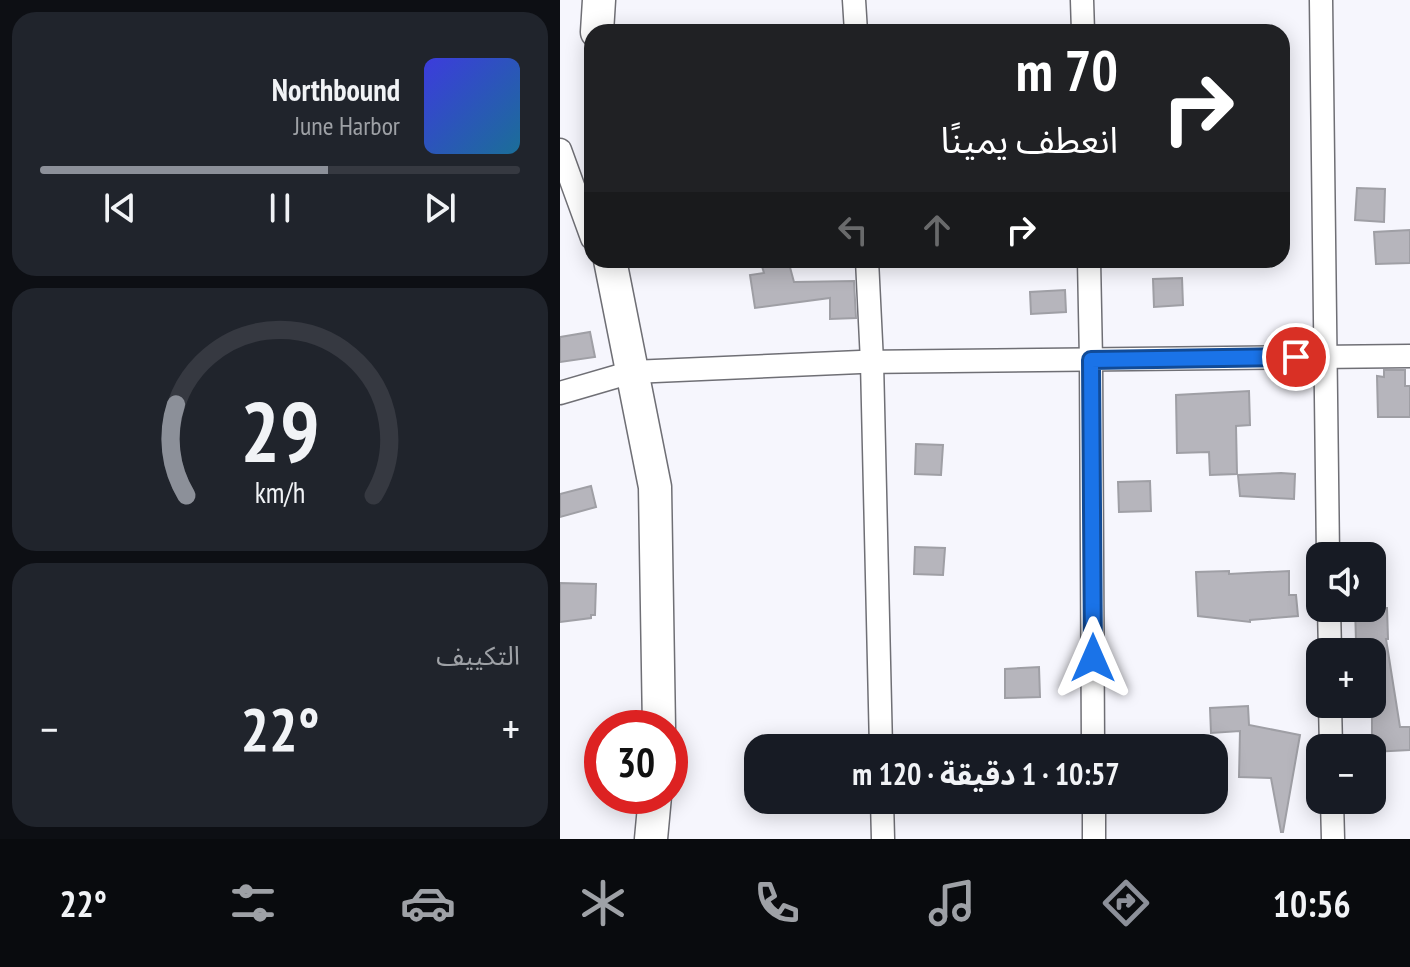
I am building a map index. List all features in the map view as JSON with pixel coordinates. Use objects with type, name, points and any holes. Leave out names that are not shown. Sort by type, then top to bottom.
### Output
[{"type":"street","points":[[598,24],[599,0]]},
{"type":"street","points":[[854,0],[856,24]]},
{"type":"street","points":[[1082,0],[1083,24]]},
{"type":"street","points":[[1321,0],[1328,542]]},
{"type":"street","points":[[560,150],[584,216]]},
{"type":"street","points":[[603,268],[623,324]]},
{"type":"street","points":[[612,268],[655,487],[659,710]]},
{"type":"street","points":[[867,268],[881,734]]},
{"type":"street","points":[[1089,268],[1093,734]]},
{"type":"street","points":[[560,393],[632,372],[872,362],[1410,356]]},
{"type":"street","points":[[651,839],[653,814]]},
{"type":"street","points":[[882,814],[883,839]]},
{"type":"street","points":[[1094,814],[1094,839]]},
{"type":"street","points":[[1332,814],[1333,839]]},
{"type":"building","points":[[1357,188],[1385,189],[1384,222],[1355,220]]},
{"type":"building","points":[[1410,230],[1410,263],[1376,264],[1374,232]]},
{"type":"building","points":[[762,268],[790,268],[794,282],[854,281],[856,318],[830,319],[830,298],[755,308],[750,275],[764,273]]},
{"type":"building","points":[[1182,278],[1183,305],[1154,307],[1153,279]]},
{"type":"building","points":[[1065,290],[1066,312],[1031,314],[1030,292]]},
{"type":"building","points":[[590,332],[595,357],[560,362],[560,337]]},
{"type":"building","points":[[1384,370],[1405,370],[1405,386],[1410,386],[1410,417],[1378,417],[1377,376],[1384,377]]},
{"type":"building","points":[[1249,391],[1250,425],[1236,426],[1237,474],[1210,475],[1209,452],[1177,453],[1176,395]]},
{"type":"building","points":[[916,444],[943,445],[941,475],[915,474]]},
{"type":"building","points":[[1295,474],[1294,499],[1240,496],[1238,475]]},
{"type":"building","points":[[1150,481],[1151,511],[1119,512],[1118,482]]},
{"type":"building","points":[[591,486],[596,507],[560,517],[560,494]]},
{"type":"building","points":[[915,547],[945,548],[943,575],[914,574]]},
{"type":"building","points":[[1229,571],[1229,574],[1289,571],[1289,595],[1296,595],[1298,616],[1250,622],[1198,616],[1196,572]]},
{"type":"building","points":[[560,583],[596,584],[595,615],[560,622]]},
{"type":"building","points":[[1387,608],[1388,639],[1356,638],[1355,622],[1386,622]]},
{"type":"building","points":[[1386,639],[1400,727],[1410,727],[1410,750],[1386,751],[1386,734],[1372,734],[1372,718],[1386,718]]},
{"type":"building","points":[[1039,667],[1040,697],[1005,698],[1005,669]]},
{"type":"building","points":[[1248,706],[1249,725],[1300,735],[1283,832],[1271,778],[1239,777],[1240,731],[1211,733],[1210,708]]},
{"type":"route","points":[[1093,658],[1091,360],[1296,357]]}]
